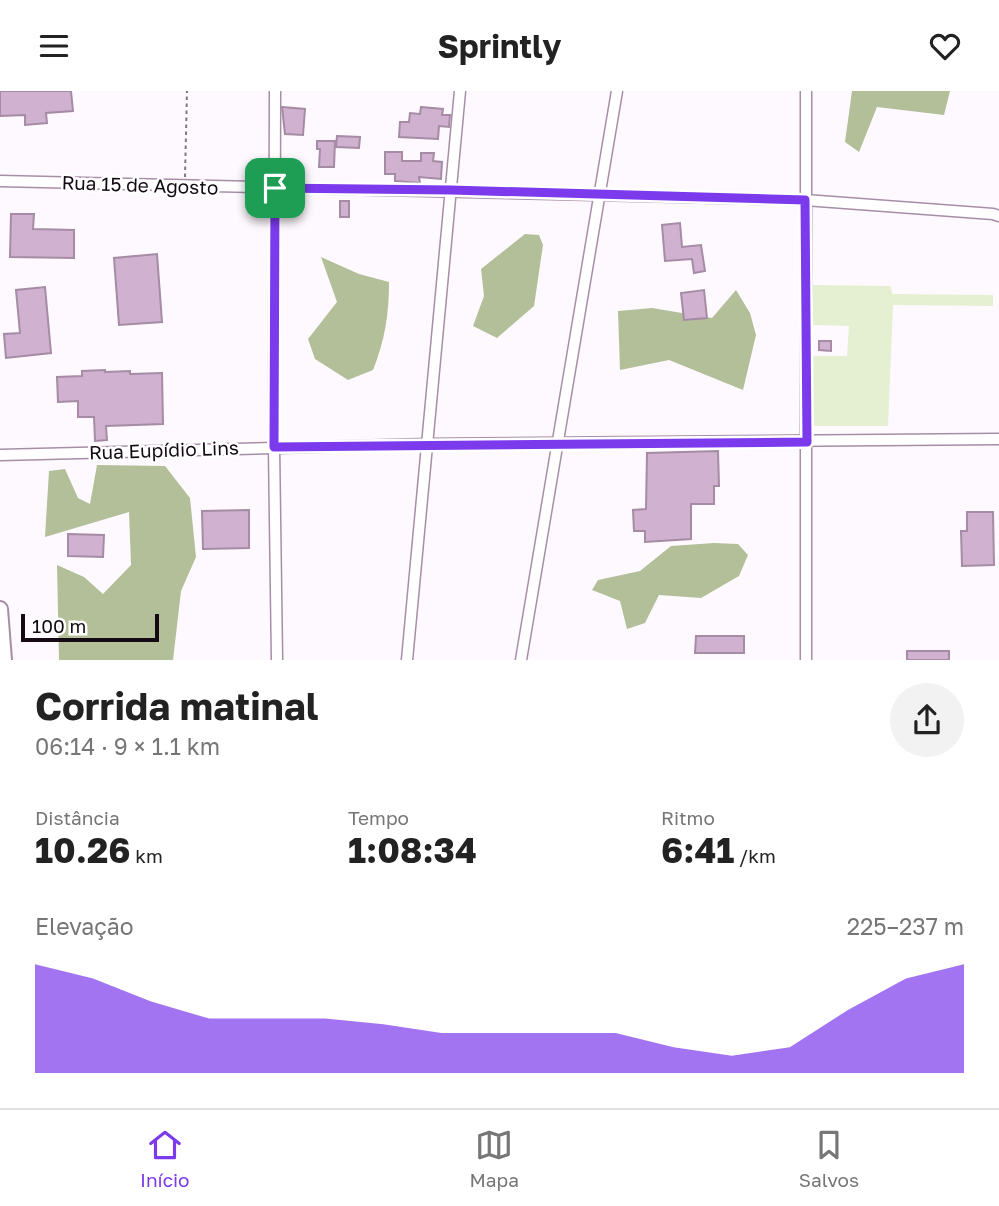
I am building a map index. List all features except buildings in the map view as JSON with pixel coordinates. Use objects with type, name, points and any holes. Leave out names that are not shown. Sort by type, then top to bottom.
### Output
[{"type":"street","points":[[275,91],[274,447],[277,660]]},
{"type":"street","points":[[407,660],[460,91]]},
{"type":"street","points":[[521,660],[617,91]]},
{"type":"street","points":[[806,91],[806,660]]},
{"type":"street","name":"Rua 15 de Agosto","points":[[0,181],[805,200],[997,214]]},
{"type":"street","name":"Rua Eupídio Lins","points":[[0,455],[274,447],[999,439]]},
{"type":"street","points":[[0,609],[4,660]]},
{"type":"path","points":[[185,186],[187,91]]},
{"type":"green space","points":[[852,91],[950,91],[944,115],[877,107],[859,152],[845,142]]},
{"type":"green space","points":[[525,234],[539,235],[543,245],[534,306],[497,338],[473,326],[484,296],[481,269]]},
{"type":"green space","points":[[321,257],[359,274],[389,282],[386,327],[373,370],[348,380],[315,359],[308,339],[337,302]]},
{"type":"green space","points":[[813,285],[891,286],[892,294],[993,295],[993,306],[893,305],[888,426],[811,426],[811,356],[847,356],[849,326],[813,325]]},
{"type":"green space","points":[[736,290],[750,313],[756,335],[743,390],[669,360],[620,370],[618,311],[652,308],[712,318]]},
{"type":"green space","points":[[97,465],[165,466],[190,498],[196,557],[181,591],[173,660],[59,660],[57,565],[84,577],[103,594],[131,565],[129,512],[45,537],[49,471],[65,469],[78,498],[90,504]]},
{"type":"green space","points":[[738,544],[748,555],[739,576],[701,598],[659,595],[645,623],[627,629],[620,601],[592,590],[598,580],[640,571],[671,546]]},
{"type":"route","points":[[275,188],[805,200],[807,442],[274,447],[275,188]]}]
